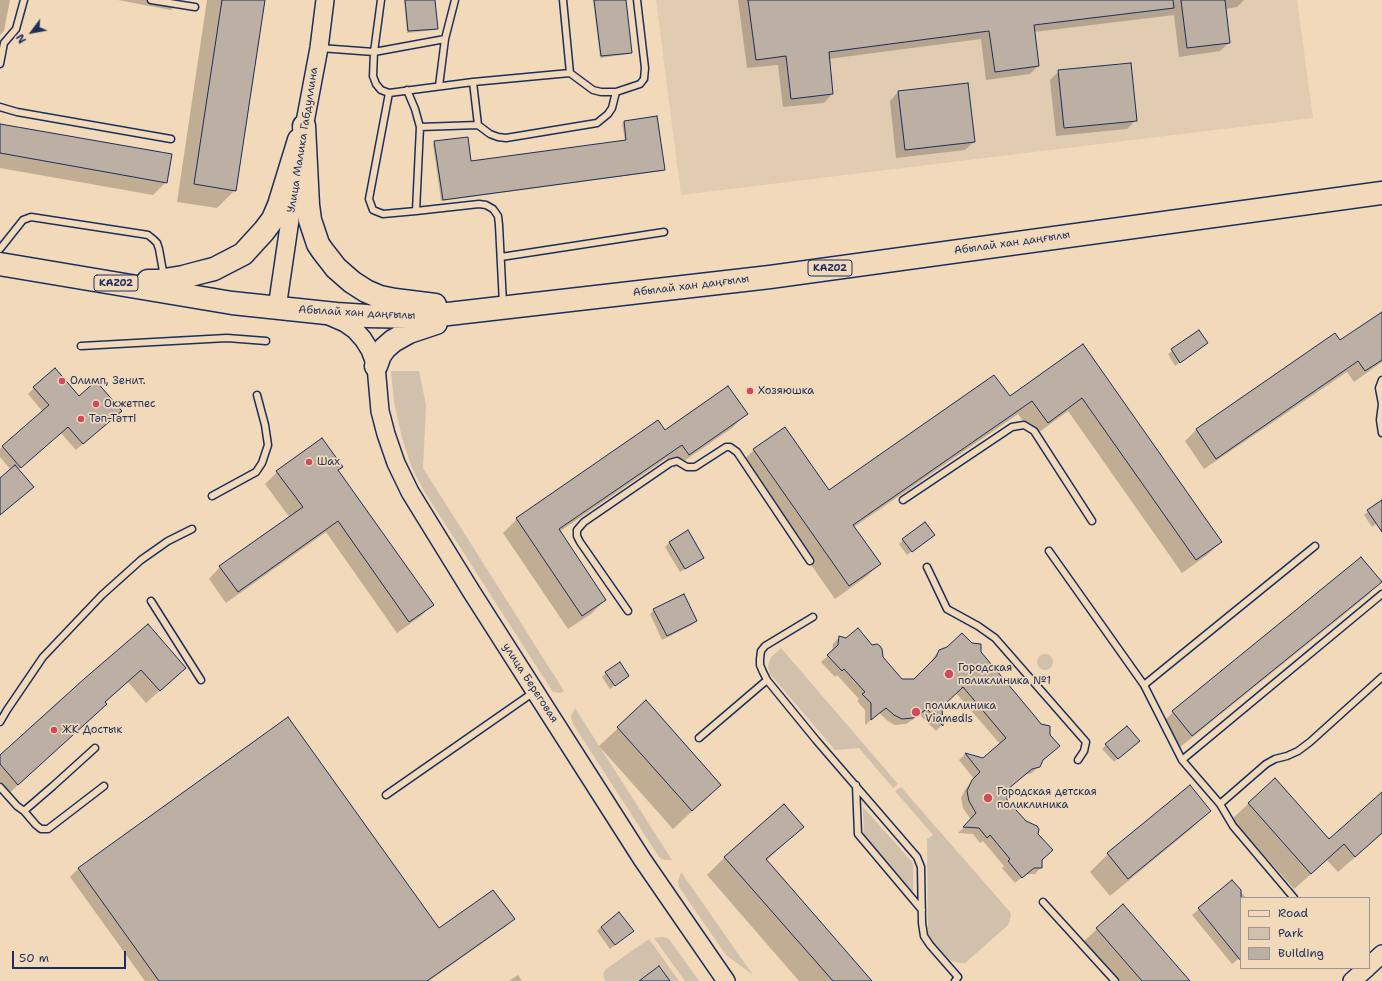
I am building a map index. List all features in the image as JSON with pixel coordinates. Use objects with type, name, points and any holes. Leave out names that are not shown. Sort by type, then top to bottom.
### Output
[{"type":"highway","points":[[165,286],[182,278],[229,262],[243,254],[259,237],[272,219],[279,205],[304,126]]},
{"type":"highway","points":[[304,126],[310,220],[318,244],[336,268],[352,282],[366,291],[380,297],[482,311]]},
{"type":"highway","name":"Абылай хан даңғылы","points":[[0,264],[103,281],[165,286],[232,303],[367,316],[422,317],[770,277],[1382,193]]},
{"type":"highway","points":[[376,366],[380,355],[385,348],[400,336],[440,321],[482,311]]},
{"type":"street","name":"Улица Малика Габдуллина","points":[[277,308],[304,126],[319,48],[326,0]]},
{"type":"street","name":"улица Береговая","points":[[318,312],[345,323],[355,330],[370,350],[376,366],[380,411],[386,434],[396,463],[410,492],[471,592],[642,859],[726,981]]},
{"type":"street","points":[[1370,963],[1382,954]]},
{"type":"lane","points":[[0,64],[4,43],[16,29],[24,0]]},
{"type":"lane","points":[[151,0],[195,7]]},
{"type":"lane","points":[[380,0],[374,52],[373,76],[376,84],[382,90],[389,92],[570,73],[593,90],[601,92],[616,92],[640,84],[644,79],[645,68],[637,0]]},
{"type":"lane","points":[[439,86],[445,39],[455,0]]},
{"type":"lane","points":[[563,0],[570,73]]},
{"type":"lane","points":[[319,48],[374,52],[445,39]]},
{"type":"lane","points":[[473,82],[478,124]]},
{"type":"lane","points":[[407,90],[420,126],[416,211]]},
{"type":"lane","points":[[389,92],[369,199],[373,210],[383,214],[479,204],[486,205],[492,209],[498,216],[503,308]]},
{"type":"lane","points":[[420,126],[478,124],[490,134],[506,138],[596,123],[608,114],[612,108],[616,92]]},
{"type":"lane","points":[[0,107],[17,112],[171,139]]},
{"type":"lane","points":[[0,249],[23,220],[31,217],[148,235],[157,243],[159,249],[165,286]]},
{"type":"lane","points":[[501,257],[664,232]]},
{"type":"lane","points":[[81,346],[227,338],[266,341]]},
{"type":"lane","points":[[1382,380],[1380,388],[1382,404],[1380,420],[1382,432]]},
{"type":"lane","points":[[212,496],[256,472],[262,463],[268,445],[265,424],[257,394]]},
{"type":"lane","points":[[904,500],[1012,427],[1024,425],[1034,432],[1092,521]]},
{"type":"lane","points":[[628,611],[580,542],[577,536],[577,530],[584,522],[670,463],[677,461],[687,467],[695,467],[726,447],[730,447],[737,452],[810,561]]},
{"type":"lane","points":[[0,722],[43,657],[102,595],[141,560],[168,541],[192,529]]},
{"type":"lane","points":[[1144,685],[1315,546]]},
{"type":"lane","points":[[1049,551],[1144,685],[1182,760],[1220,804],[1233,826],[1293,897]]},
{"type":"lane","points":[[927,567],[947,609],[978,626],[995,638],[1086,742],[1084,751],[1078,760]]},
{"type":"lane","points":[[1182,760],[1382,594]]},
{"type":"lane","points":[[151,601],[201,680]]},
{"type":"lane","points":[[813,617],[765,646],[761,651],[760,665],[767,680],[920,862],[922,930],[930,945],[958,977],[955,981]]},
{"type":"lane","points":[[1220,804],[1266,764],[1292,753],[1310,742],[1382,677]]},
{"type":"lane","points":[[699,738],[767,680]]},
{"type":"lane","points":[[386,795],[535,691]]},
{"type":"lane","points":[[24,811],[95,748]]},
{"type":"lane","points":[[856,785],[857,831],[860,838],[922,910]]},
{"type":"lane","points":[[0,787],[36,825],[41,828],[48,829],[104,786]]},
{"type":"lane","points":[[1043,902],[1115,981]]},
{"type":"shaded area","points":[[656,0],[1297,0],[1313,118],[681,195]]},
{"type":"green space","points":[[391,371],[419,371],[426,405],[423,468],[564,691],[560,693],[553,692],[424,491],[412,468],[402,438],[394,402]]},
{"type":"green space","points":[[781,648],[898,784],[893,788],[859,748],[835,750],[770,674],[768,666],[771,657]]},
{"type":"green space","points":[[1042,654],[1048,654],[1053,659],[1051,668],[1048,670],[1042,670],[1037,665],[1037,659]]},
{"type":"green space","points":[[575,708],[672,860],[664,860],[659,857],[573,724],[571,716]]},
{"type":"green space","points":[[901,787],[1010,912],[1011,915],[1007,926],[965,963],[949,960],[928,937],[927,839],[933,835],[895,791]]},
{"type":"green space","points":[[863,807],[913,863],[913,892],[864,836]]},
{"type":"green space","points":[[681,872],[753,975],[726,955],[679,887],[678,882]]},
{"type":"green space","points":[[663,937],[669,939],[699,981],[685,981],[654,938]]},
{"type":"green space","points":[[649,939],[679,981],[605,981],[603,974],[606,969]]},
{"type":"building","points":[[222,0],[265,0],[236,191],[194,184]]},
{"type":"building","points":[[405,0],[435,0],[438,29],[408,31]]},
{"type":"building","points":[[594,0],[626,0],[632,53],[601,56]]},
{"type":"building","points":[[748,0],[1173,0],[1174,8],[1034,25],[1039,66],[995,72],[989,31],[829,52],[833,94],[791,99],[786,56],[756,60]]},
{"type":"building","points":[[1181,0],[1225,0],[1230,43],[1187,48]]},
{"type":"building","points":[[1131,63],[1137,121],[1064,128],[1058,70]]},
{"type":"building","points":[[968,83],[975,142],[905,150],[898,91]]},
{"type":"building","points":[[657,116],[665,170],[443,200],[434,141],[468,137],[471,161],[626,140],[624,121]]},
{"type":"building","points":[[0,124],[172,154],[167,183],[0,153]]},
{"type":"building","points":[[1382,312],[1382,360],[1365,371],[1358,361],[1216,459],[1196,429],[1335,333],[1340,340]]},
{"type":"building","points":[[1199,330],[1208,343],[1180,363],[1171,349]]},
{"type":"building","points":[[1083,344],[1222,542],[1196,560],[1082,398],[1048,423],[1032,401],[853,525],[881,564],[849,586],[753,449],[785,427],[829,490],[994,375],[1010,396]]},
{"type":"building","points":[[55,368],[79,396],[96,381],[122,411],[83,444],[68,427],[21,468],[2,446],[49,405],[33,387]]},
{"type":"building","points":[[728,386],[748,414],[689,455],[682,445],[559,529],[606,600],[582,616],[516,518],[658,420],[665,430]]},
{"type":"building","points":[[322,438],[343,467],[338,470],[434,605],[409,622],[338,521],[238,592],[219,566],[303,507],[276,471]]},
{"type":"building","points":[[15,465],[34,487],[0,515],[0,478]]},
{"type":"building","points":[[1382,500],[1382,532],[1367,510]]},
{"type":"building","points":[[925,522],[935,535],[912,552],[902,539]]},
{"type":"building","points":[[688,530],[704,558],[685,569],[669,542]]},
{"type":"building","points":[[1361,557],[1382,582],[1192,736],[1172,711]]},
{"type":"building","points":[[684,594],[697,621],[667,636],[653,609]]},
{"type":"building","points":[[148,624],[186,668],[160,691],[141,670],[105,702],[107,704],[18,785],[0,764],[0,755],[84,679]]},
{"type":"building","points":[[858,628],[872,645],[877,644],[880,646],[883,657],[902,679],[914,679],[936,657],[939,650],[947,647],[962,633],[972,643],[981,644],[981,652],[1041,724],[1050,726],[1050,735],[1060,746],[1043,760],[1040,767],[1032,769],[1008,789],[1007,800],[1026,821],[1037,826],[1039,829],[1038,834],[1053,850],[1042,860],[1042,868],[1034,868],[1022,878],[1008,861],[1010,859],[990,835],[987,838],[979,828],[963,827],[976,813],[969,801],[967,791],[972,780],[980,772],[965,753],[983,758],[1006,738],[963,687],[942,707],[943,726],[927,709],[913,718],[902,719],[894,715],[886,708],[871,720],[871,703],[862,694],[865,692],[844,669],[842,671],[827,655],[838,645],[839,636],[846,638]]},
{"type":"building","points":[[620,662],[629,676],[615,686],[605,672]]},
{"type":"building","points":[[646,700],[721,785],[692,811],[617,727]]},
{"type":"building","points":[[288,717],[439,928],[493,890],[515,919],[427,981],[159,981],[78,868]]},
{"type":"building","points":[[1127,726],[1140,741],[1118,759],[1105,744]]},
{"type":"building","points":[[1275,778],[1329,839],[1382,792],[1382,833],[1355,857],[1344,844],[1311,874],[1248,803]]},
{"type":"building","points":[[1190,785],[1211,811],[1128,879],[1107,853]]},
{"type":"building","points":[[784,804],[804,827],[766,859],[872,981],[833,981],[724,857]]},
{"type":"building","points":[[1232,880],[1241,890],[1240,960],[1198,908]]},
{"type":"building","points":[[1123,904],[1190,981],[1142,981],[1096,928]]},
{"type":"building","points":[[619,912],[634,931],[615,945],[601,927]]},
{"type":"building","points":[[659,966],[670,981],[639,981]]},
{"type":"place","name":"Олимп, Зенит.","points":[[62,381]]},
{"type":"place","name":"Хозяюшка","points":[[750,391]]},
{"type":"place","name":"Окжетпес","points":[[96,404]]},
{"type":"place","name":"Тәп-Тәтті","points":[[81,419]]},
{"type":"place","name":"Шах","points":[[309,462]]},
{"type":"place","name":"Городская поликлиника №1","points":[[949,674]]},
{"type":"place","name":"поликлиника Viamedis","points":[[916,712]]},
{"type":"place","name":"ЖК Достык","points":[[54,730]]},
{"type":"place","name":"Городская детская поликлиника","points":[[988,798]]}]
